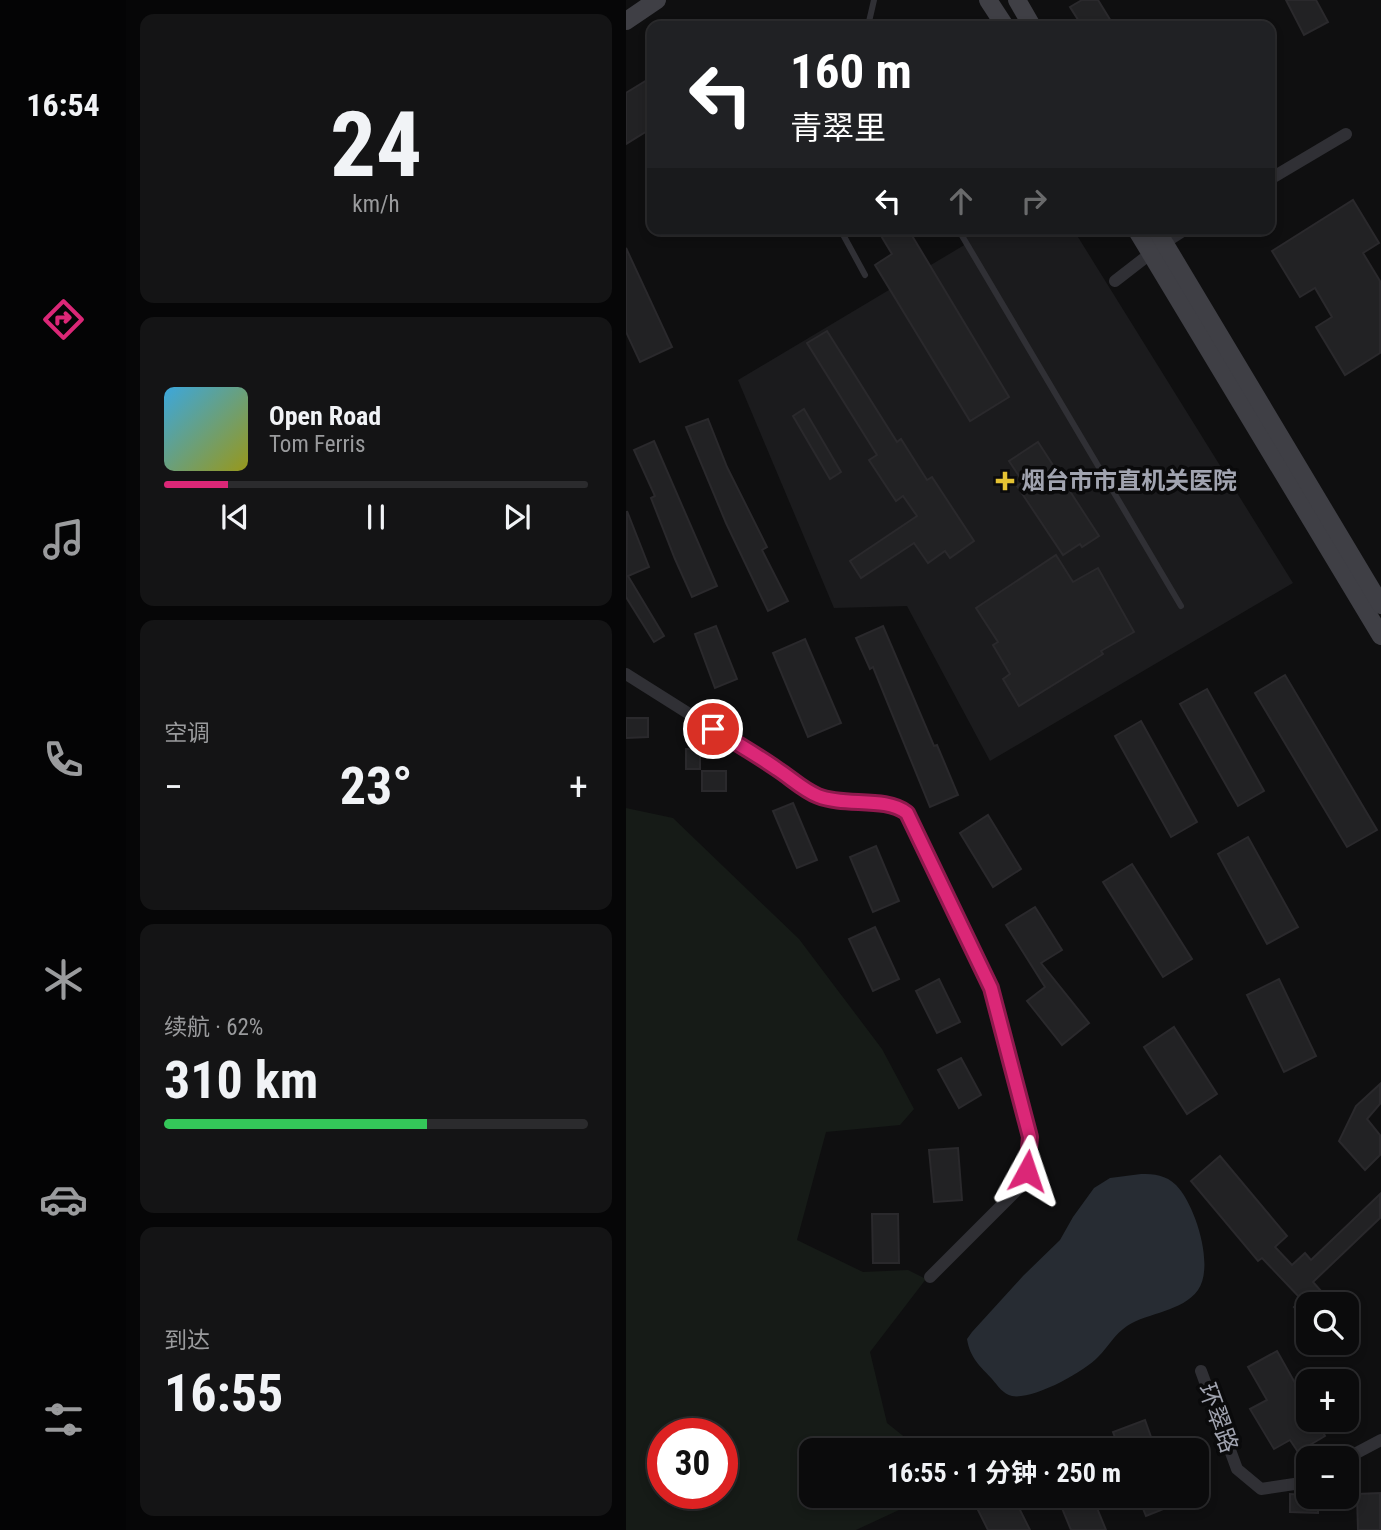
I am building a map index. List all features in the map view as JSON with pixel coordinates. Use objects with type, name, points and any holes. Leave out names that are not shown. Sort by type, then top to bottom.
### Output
[{"type":"main road","points":[[626,21],[657,0]]},
{"type":"main road","points":[[988,0],[1002,21]]},
{"type":"main road","points":[[1017,0],[1030,21]]},
{"type":"main road","points":[[1157,242],[1380,605]]},
{"type":"main road","points":[[1157,242],[1380,636]]},
{"type":"street","points":[[1275,176],[1346,134]]},
{"type":"street","points":[[1115,281],[1157,242]]},
{"type":"street","points":[[626,674],[779,770],[803,789],[836,801],[891,805],[907,813],[991,988],[1030,1137],[1027,1171],[1020,1187],[930,1277]]},
{"type":"street","name":"环翠路","points":[[1201,1371],[1237,1469],[1261,1489],[1296,1484]]},
{"type":"street","points":[[1359,1451],[1380,1440]]},
{"type":"lane","points":[[869,21],[874,0]]},
{"type":"lane","points":[[843,235],[865,275]]},
{"type":"lane","points":[[962,235],[1181,606]]},
{"type":"shaded area","name":"烟台市市直机关医院","points":[[962,235],[1077,235],[1293,583],[990,761],[907,606],[834,608],[738,380],[966,244]]},
{"type":"shaded area","points":[[626,808],[673,818],[799,939],[882,1049],[914,1109],[900,1125],[826,1132],[797,1240],[863,1272],[908,1270],[926,1279],[870,1352],[887,1423],[906,1438],[799,1438],[799,1508],[903,1508],[856,1530],[626,1530]]},
{"type":"shaded area","points":[[1141,1174],[1168,1179],[1176,1185],[1190,1206],[1204,1251],[1203,1279],[1198,1290],[1183,1303],[1127,1326],[1098,1357],[1070,1377],[1032,1394],[1012,1396],[1006,1393],[976,1361],[967,1339],[1023,1276],[1060,1240],[1094,1188],[1110,1178]]},
{"type":"building","points":[[1082,0],[1098,0],[1111,21],[1079,21],[1070,7]]},
{"type":"building","points":[[1286,0],[1316,0],[1328,22],[1304,35]]},
{"type":"building","points":[[647,80],[647,131],[626,144],[626,93]]},
{"type":"building","points":[[1353,200],[1379,243],[1363,253],[1380,281],[1380,353],[1345,375],[1316,327],[1332,317],[1315,288],[1300,297],[1272,251]]},
{"type":"building","points":[[881,235],[912,235],[1009,397],[970,421],[875,265],[892,254]]},
{"type":"building","points":[[626,248],[672,347],[640,362],[626,332]]},
{"type":"building","points":[[827,331],[897,442],[901,439],[927,480],[932,477],[974,541],[950,558],[945,551],[928,563],[914,543],[861,578],[850,561],[917,516],[903,496],[896,501],[869,460],[877,455],[807,343]]},
{"type":"building","points":[[804,409],[841,472],[830,479],[793,416]]},
{"type":"building","points":[[708,419],[727,467],[767,547],[762,550],[788,601],[768,611],[726,523],[686,427]]},
{"type":"building","points":[[654,441],[717,586],[692,597],[651,498],[655,496],[634,450]]},
{"type":"building","points":[[1038,442],[1099,536],[1063,555],[1017,486],[1023,482],[1009,461]]},
{"type":"building","points":[[627,511],[649,567],[628,576],[664,636],[654,642],[626,597]]},
{"type":"building","points":[[1056,555],[1073,582],[1098,568],[1134,632],[1019,706],[1003,679],[1010,674],[993,645],[998,642],[976,608]]},
{"type":"building","points":[[716,626],[737,679],[715,688],[695,634]]},
{"type":"building","points":[[883,626],[958,795],[930,807],[873,667],[870,669],[856,638]]},
{"type":"building","points":[[805,639],[841,723],[808,737],[773,653]]},
{"type":"building","points":[[1285,675],[1377,830],[1347,847],[1255,693]]},
{"type":"building","points":[[1207,689],[1264,791],[1238,806],[1180,704]]},
{"type":"building","points":[[626,718],[648,718],[648,737],[626,738]]},
{"type":"building","points":[[1141,721],[1197,822],[1171,837],[1115,736]]},
{"type":"building","points":[[686,749],[700,749],[700,769],[686,769]]},
{"type":"building","points":[[702,771],[726,771],[726,791],[702,791]]},
{"type":"building","points":[[793,803],[817,860],[797,868],[773,811]]},
{"type":"building","points":[[988,815],[1021,869],[993,887],[960,833]]},
{"type":"building","points":[[1248,837],[1298,927],[1267,944],[1218,854]]},
{"type":"building","points":[[876,846],[899,901],[873,912],[850,857]]},
{"type":"building","points":[[1132,864],[1192,959],[1163,977],[1103,882]]},
{"type":"building","points":[[1035,907],[1062,950],[1041,963],[1089,1023],[1062,1045],[1027,1001],[1045,987],[1006,925]]},
{"type":"building","points":[[875,927],[899,979],[873,991],[849,939]]},
{"type":"building","points":[[939,979],[960,1022],[937,1033],[916,991]]},
{"type":"building","points":[[1279,979],[1316,1056],[1284,1072],[1247,995]]},
{"type":"building","points":[[1174,1027],[1217,1094],[1187,1114],[1144,1047]]},
{"type":"building","points":[[961,1058],[981,1095],[959,1108],[938,1070]]},
{"type":"building","points":[[1380,1084],[1380,1104],[1367,1119],[1380,1135],[1380,1155],[1365,1170],[1339,1141],[1356,1106]]},
{"type":"building","points":[[958,1148],[962,1200],[934,1202],[929,1150]]},
{"type":"building","points":[[1220,1156],[1287,1236],[1275,1247],[1292,1265],[1305,1253],[1311,1260],[1380,1194],[1380,1218],[1313,1282],[1320,1292],[1296,1294],[1262,1258],[1258,1261],[1191,1181]]},
{"type":"building","points":[[872,1214],[898,1214],[899,1263],[873,1263]]},
{"type":"building","points":[[1277,1351],[1296,1385],[1296,1432],[1323,1432],[1325,1436],[1308,1446],[1296,1446],[1296,1449],[1290,1440],[1274,1449],[1250,1409],[1267,1400],[1248,1367]]},
{"type":"building","points":[[1145,1420],[1151,1438],[1115,1438],[1113,1432]]},
{"type":"building","points":[[1380,1493],[1380,1530],[1358,1530],[1359,1494]]},
{"type":"building","points":[[1290,1494],[1296,1494],[1296,1509],[1318,1509],[1318,1513],[1290,1512]]},
{"type":"building","points":[[977,1508],[1019,1508],[1030,1530],[988,1530]]},
{"type":"building","points":[[1062,1508],[1097,1508],[1106,1530],[1071,1530]]},
{"type":"building","points":[[1143,1508],[1166,1508],[1146,1516]]},
{"type":"place","name":"烟台市市直机关医院","points":[[1005,481]]},
{"type":"route","points":[[713,729],[779,770],[803,789],[820,797],[836,801],[891,805],[907,813],[991,988],[1030,1137],[1027,1171]]}]
